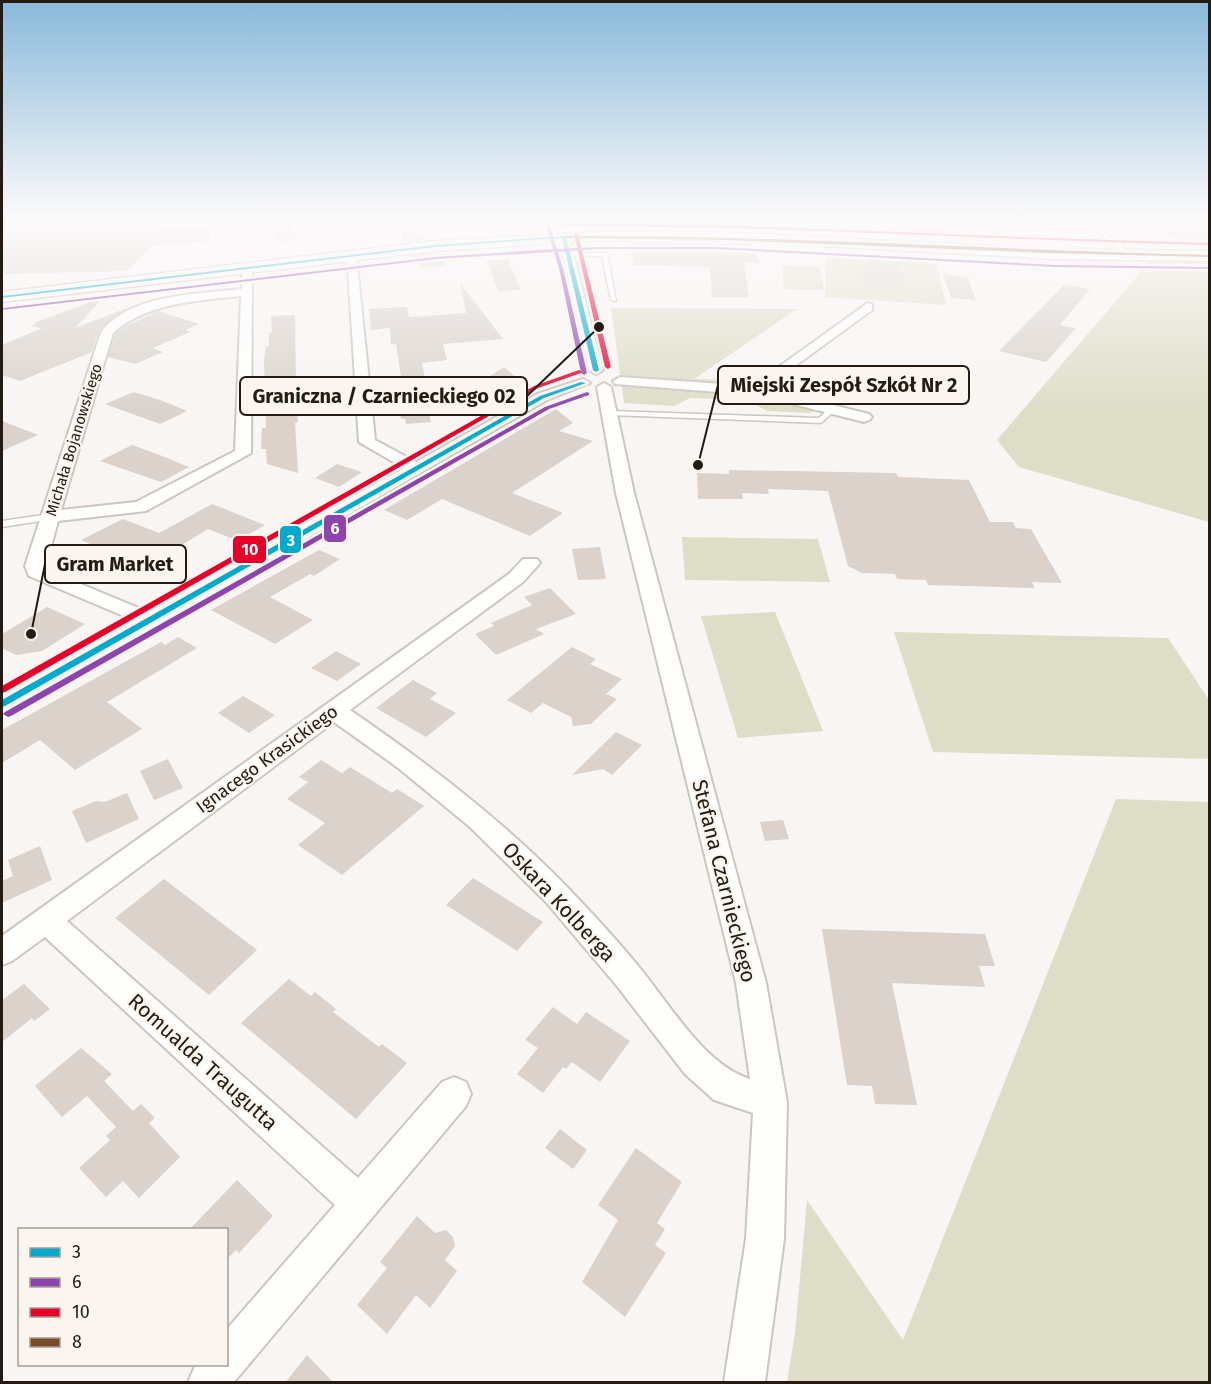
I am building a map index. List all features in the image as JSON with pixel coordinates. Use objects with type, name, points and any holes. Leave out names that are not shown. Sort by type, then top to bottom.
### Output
[{"type":"main road","points":[[2,297],[107,285]]},
{"type":"street","points":[[51,518],[140,507],[243,453],[248,285]]},
{"type":"street","points":[[354,285],[367,442],[402,462],[418,468]]},
{"type":"street","name":"Stefana Czarnieckiego","points":[[575,285],[603,387],[625,493],[751,982],[770,1102],[765,1239],[745,1383]]},
{"type":"street","name":"Michała Bojanowskiego","points":[[150,620],[36,572],[35,566],[107,332],[115,323],[176,301],[248,292]]},
{"type":"street","points":[[756,391],[760,385],[868,307]]},
{"type":"street","points":[[2,704],[542,397],[603,387],[756,391],[864,417]]},
{"type":"street","name":"Ignacego Krasickiego","points":[[2,952],[516,578],[530,563]]},
{"type":"street","name":"Oskara Kolberga","points":[[334,711],[406,761],[479,820],[556,894],[628,976],[696,1063],[726,1088],[770,1102]]},
{"type":"street","name":"Romualda Traugutta","points":[[45,919],[362,1205]]},
{"type":"street","points":[[228,1359],[362,1205],[454,1094]]},
{"type":"street","points":[[208,1383],[222,1366]]},
{"type":"lane","points":[[611,285],[614,300]]},
{"type":"lane","points":[[603,387],[821,421],[834,408]]},
{"type":"lane","points":[[2,524],[51,518]]},
{"type":"green space","points":[[784,285],[823,285],[824,290],[784,289]]},
{"type":"green space","points":[[825,285],[941,285],[946,305],[825,297]]},
{"type":"green space","points":[[1130,285],[1209,285],[1209,522],[1019,467],[997,440]]},
{"type":"green space","points":[[611,308],[797,309],[694,379],[782,381],[836,396],[811,413],[767,411],[748,400],[690,398],[674,406],[624,403]]},
{"type":"green space","points":[[682,537],[818,539],[830,582],[685,580]]},
{"type":"green space","points":[[775,612],[823,731],[738,738],[701,616]]},
{"type":"green space","points":[[894,632],[1168,638],[1209,700],[1209,759],[933,752]]},
{"type":"green space","points":[[1116,799],[1209,802],[1209,1382],[787,1382],[795,1333],[807,1200],[903,1340]]},
{"type":"building","points":[[460,285],[503,339],[443,344],[447,360],[422,363],[431,422],[406,424],[405,419],[401,419],[396,384],[402,384],[396,344],[391,344],[390,328],[371,330],[369,309],[407,307],[409,317],[466,313]]},
{"type":"building","points":[[496,285],[519,285],[521,290],[498,291]]},
{"type":"building","points":[[711,285],[747,285],[749,297],[712,297]]},
{"type":"building","points":[[867,285],[906,286],[886,289]]},
{"type":"building","points":[[947,285],[970,285],[976,300],[951,298]]},
{"type":"building","points":[[1064,285],[1090,289],[1060,325],[1076,328],[1046,362],[999,351]]},
{"type":"building","points":[[104,297],[75,328],[135,305],[113,318],[99,330],[92,352],[20,381],[2,375],[2,345],[42,328],[31,326],[37,324],[34,323]]},
{"type":"building","points":[[158,311],[199,324],[185,330],[190,332],[153,348],[163,352],[135,364],[108,357],[115,334],[128,325]]},
{"type":"building","points":[[295,315],[296,384],[299,384],[300,404],[297,404],[298,422],[295,423],[298,473],[267,464],[266,449],[261,449],[262,428],[266,428],[264,360],[266,346],[269,346],[269,333],[272,332],[271,316]]},
{"type":"building","points":[[504,367],[535,393],[525,398],[476,385]]},
{"type":"building","points":[[134,392],[187,411],[160,424],[105,404]]},
{"type":"building","points":[[556,409],[573,423],[559,431],[593,441],[512,493],[563,513],[530,536],[442,499],[407,520],[384,510]]},
{"type":"building","points":[[2,421],[38,435],[2,451]]},
{"type":"building","points":[[132,445],[189,467],[161,482],[100,461]]},
{"type":"building","points":[[337,464],[362,472],[339,487],[315,478]]},
{"type":"building","points":[[729,470],[896,473],[898,477],[969,480],[990,522],[1013,522],[1016,528],[1031,529],[1062,583],[1032,582],[1035,588],[928,585],[926,580],[897,579],[895,574],[862,573],[848,566],[828,491],[768,489],[769,494],[742,493],[743,499],[698,499],[697,473],[729,474]]},
{"type":"building","points":[[212,504],[265,525],[238,541],[208,529],[149,565],[137,560],[134,562],[81,540],[123,519],[159,533]]},
{"type":"building","points":[[600,547],[606,579],[578,580],[572,549]]},
{"type":"building","points":[[319,550],[340,559],[314,576],[310,574],[270,597],[313,620],[275,644],[211,610]]},
{"type":"building","points":[[550,588],[576,614],[536,629],[544,634],[496,655],[475,634],[494,626],[491,623],[532,605],[524,597]]},
{"type":"building","points":[[47,607],[85,624],[42,651],[16,655],[2,648],[2,634]]},
{"type":"building","points":[[178,637],[197,648],[107,702],[142,729],[75,770],[40,740],[2,763],[2,730],[161,642],[165,645]]},
{"type":"building","points":[[572,647],[596,659],[590,664],[622,679],[606,694],[617,699],[591,724],[573,726],[571,717],[543,703],[531,713],[507,700]]},
{"type":"building","points":[[336,651],[361,664],[337,681],[311,668]]},
{"type":"building","points":[[413,680],[437,693],[430,699],[456,713],[426,737],[376,708]]},
{"type":"building","points":[[243,696],[275,715],[249,733],[218,713]]},
{"type":"building","points":[[616,732],[642,745],[612,775],[603,769],[572,775]]},
{"type":"building","points":[[168,759],[183,788],[154,800],[140,771]]},
{"type":"building","points":[[321,760],[342,773],[350,767],[392,793],[397,789],[424,806],[342,875],[298,845],[325,823],[287,799],[308,782],[299,777]]},
{"type":"building","points":[[127,793],[139,819],[86,843],[72,811],[96,801],[105,802]]},
{"type":"building","points":[[783,820],[789,839],[765,841],[760,822]]},
{"type":"building","points":[[40,846],[52,880],[2,903],[2,881],[13,876],[8,860]]},
{"type":"building","points":[[473,878],[543,922],[517,951],[446,905]]},
{"type":"building","points":[[164,879],[257,950],[209,995],[115,918]]},
{"type":"building","points":[[822,929],[985,934],[995,966],[979,966],[985,987],[892,983],[917,1105],[875,1104],[872,1086],[847,1085]]},
{"type":"building","points":[[289,979],[311,996],[315,992],[336,1009],[333,1012],[379,1047],[382,1044],[407,1063],[356,1119],[241,1023]]},
{"type":"building","points":[[24,984],[50,1009],[34,1021],[32,1018],[2,1042],[2,1000]]},
{"type":"building","points":[[553,1007],[577,1024],[586,1012],[630,1041],[600,1082],[572,1062],[566,1069],[563,1067],[543,1093],[517,1074],[538,1048],[525,1040]]},
{"type":"building","points":[[81,1048],[112,1074],[104,1081],[133,1111],[141,1104],[155,1118],[149,1123],[180,1157],[139,1198],[123,1181],[106,1197],[79,1168],[110,1140],[106,1136],[116,1127],[87,1096],[62,1117],[35,1086]]},
{"type":"building","points":[[560,1129],[587,1150],[573,1169],[545,1148]]},
{"type":"building","points":[[636,1148],[682,1182],[657,1223],[665,1229],[655,1245],[666,1253],[625,1317],[582,1282],[618,1220],[598,1205]]},
{"type":"building","points":[[237,1180],[273,1216],[239,1253],[236,1250],[228,1258],[228,1228],[191,1228]]},
{"type":"building","points":[[417,1216],[435,1233],[446,1230],[453,1237],[455,1246],[445,1260],[457,1271],[430,1308],[416,1295],[387,1334],[357,1305],[387,1268],[380,1262]]},
{"type":"building","points":[[307,1355],[334,1383],[285,1383]]},
{"type":"transit line","name":"3","points":[[2,297],[107,285]]},
{"type":"transit line","name":"6","points":[[3,309],[210,285]]},
{"type":"transit line","name":"6","points":[[565,285],[584,373]]},
{"type":"transit line","name":"3","points":[[575,285],[596,370]]},
{"type":"transit line","name":"10","points":[[588,285],[608,367]]},
{"type":"transit line","name":"10","points":[[2,690],[536,387],[579,372]]},
{"type":"transit line","name":"3","points":[[2,704],[542,397],[583,383]]},
{"type":"transit line","name":"6","points":[[8,714],[547,408],[587,394]]},
{"type":"place","name":"Graniczna / Czarnieckiego 02","points":[[599,327]]},
{"type":"place","name":"Miejski Zespół Szkół Nr 2","points":[[698,465]]},
{"type":"place","name":"Gram Market","points":[[31,634]]}]
